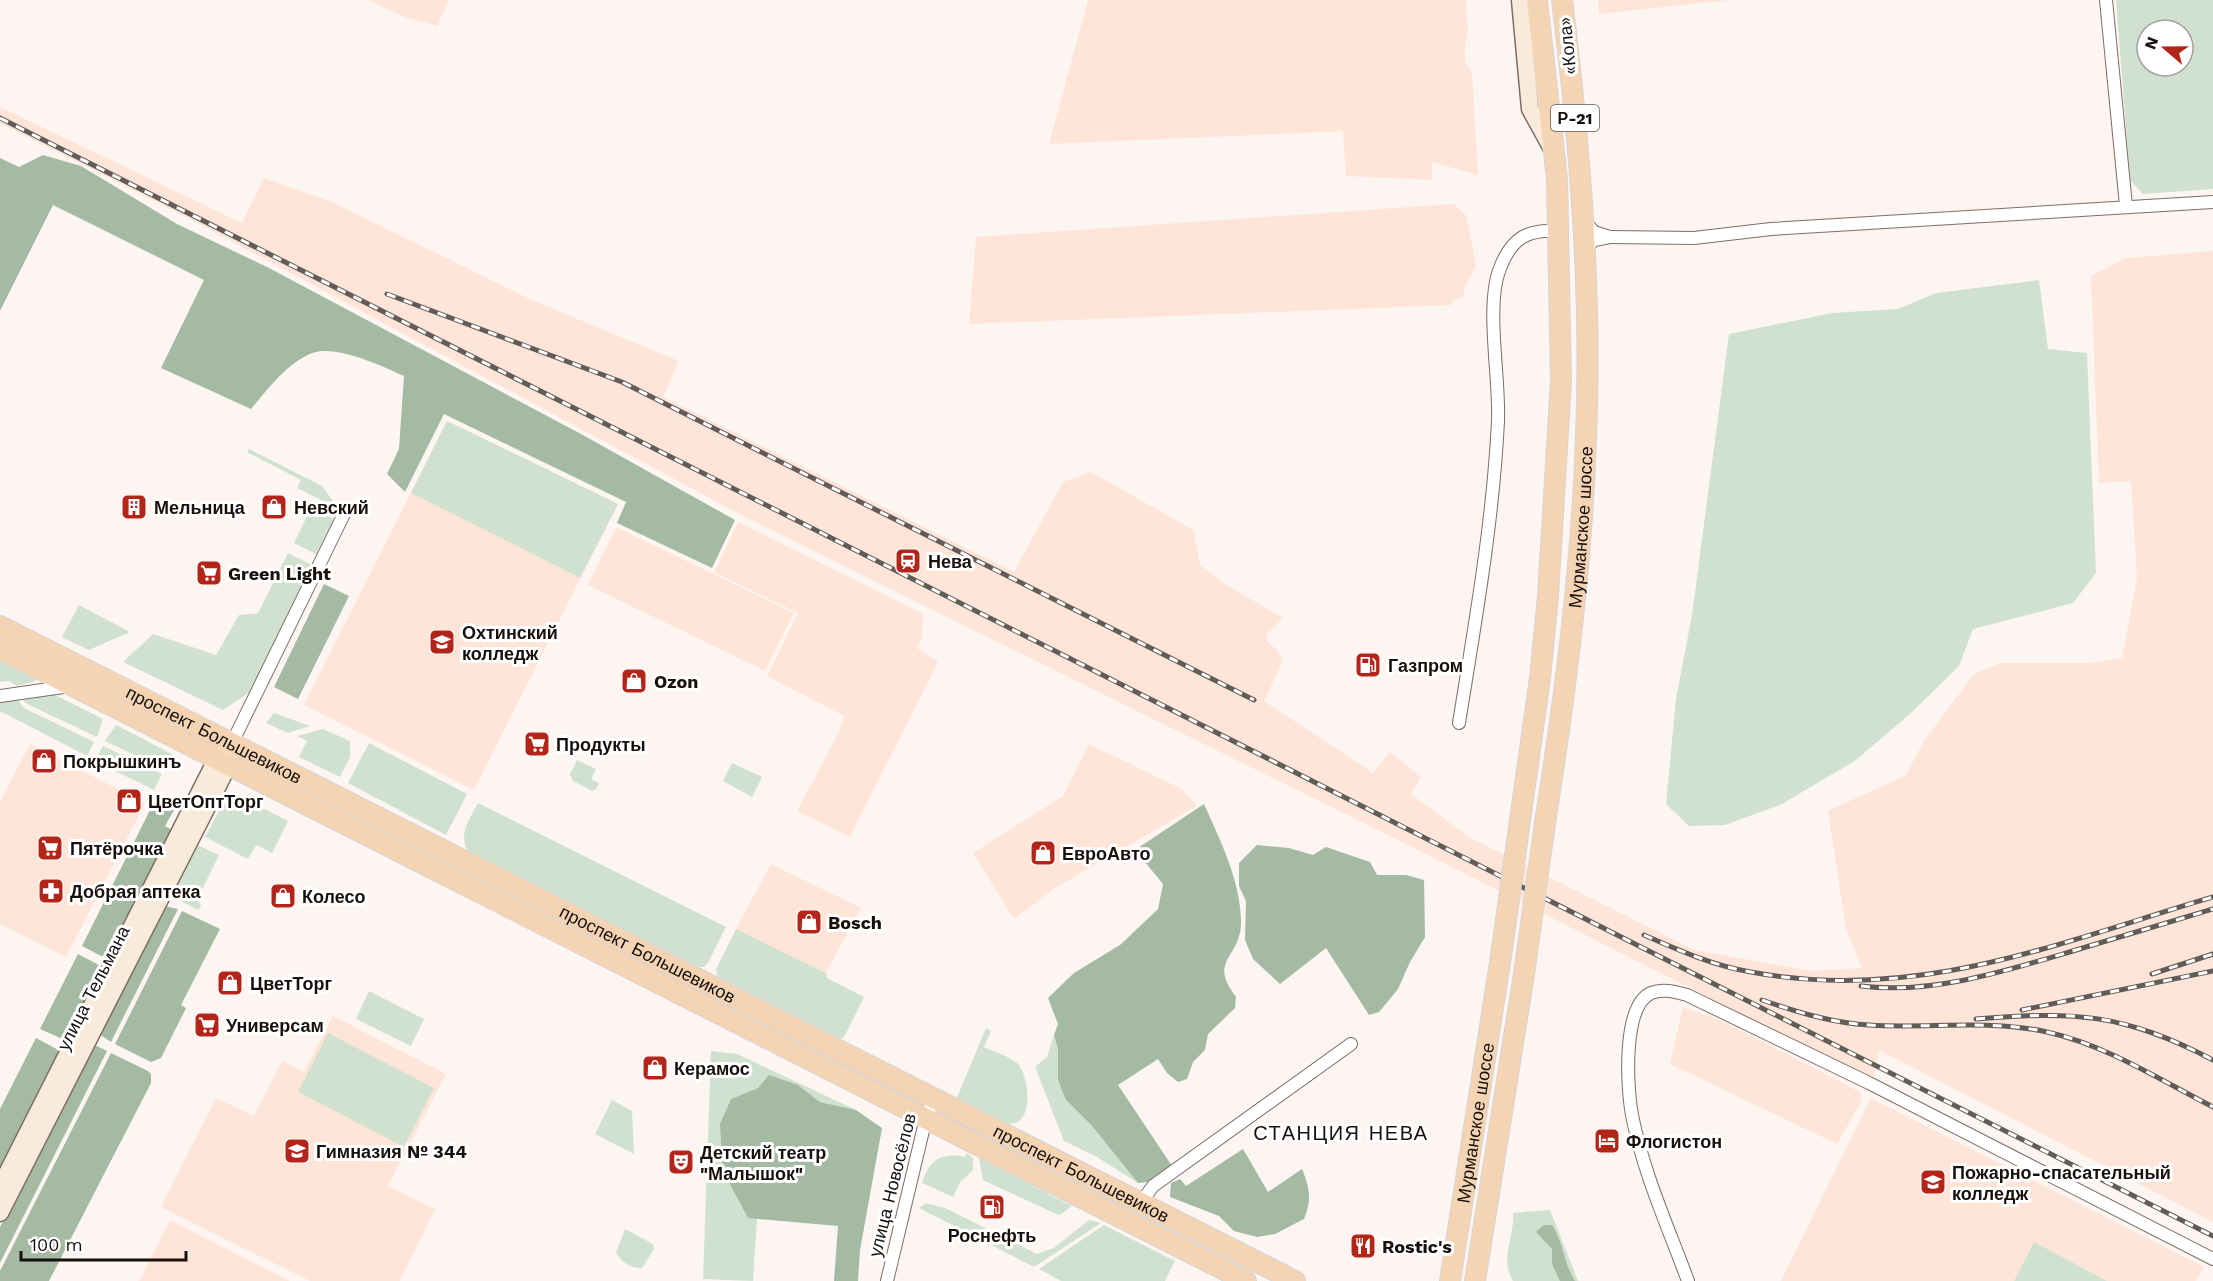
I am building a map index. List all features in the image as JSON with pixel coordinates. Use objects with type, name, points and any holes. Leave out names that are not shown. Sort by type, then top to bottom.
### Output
[{"type":"main road","name":"«Кола»","points":[[1537,0],[1555,154],[1560,231]]},
{"type":"main road","name":"«Кола»","points":[[1562,0],[1584,235]]},
{"type":"main road","name":"Мурманское шоссе","points":[[1450,1281],[1500,963],[1540,678],[1554,516],[1560,381],[1560,231]]},
{"type":"main road","name":"Мурманское шоссе","points":[[1475,1281],[1566,690],[1583,492],[1587,382],[1584,235]]},
{"type":"main road","name":"проспект Большевиков","points":[[0,626],[1295,1281]]},
{"type":"main road","name":"проспект Большевиков","points":[[0,649],[1246,1281]]},
{"type":"street","points":[[1520,0],[1530,109],[1555,154]]},
{"type":"street","points":[[2106,0],[2126,206]]},
{"type":"street","points":[[1584,235],[1594,240],[1610,237],[1694,238],[1771,229],[2213,201]]},
{"type":"street","points":[[1459,723],[1488,543],[1498,420],[1493,291],[1501,266],[1516,243],[1528,232],[1560,231]]},
{"type":"street","points":[[1584,235],[1594,232],[1610,237]]},
{"type":"street","points":[[232,743],[344,514]]},
{"type":"street","points":[[0,696],[70,686]]},
{"type":"street","name":"улица Тельмана","points":[[0,1214],[232,743]]},
{"type":"street","name":"улица Тельмана","points":[[0,1187],[222,763]]},
{"type":"street","points":[[1688,1281],[1640,1147],[1632,1112],[1630,1046],[1636,1010],[1642,999],[1653,992],[1671,990],[1687,995],[1869,1083],[2213,1259]]},
{"type":"street","points":[[1140,1204],[1154,1186],[1351,1044]]},
{"type":"street","name":"улица Новосёлов","points":[[887,1281],[926,1118],[934,1099]]},
{"type":"shaded area","points":[[369,0],[449,0],[437,26],[402,16]]},
{"type":"shaded area","points":[[1088,0],[1466,0],[1468,34],[1465,43],[1465,62],[1472,72],[1478,175],[1432,162],[1432,180],[1346,176],[1343,131],[1049,144]]},
{"type":"shaded area","points":[[1598,0],[1729,0],[1599,14]]},
{"type":"shaded area","points":[[0,107],[242,223],[264,178],[332,202],[534,301],[679,361],[663,397],[1014,572],[1063,482],[1091,472],[1193,530],[1200,565],[1228,586],[1283,618],[1267,634],[1267,641],[1277,650],[1283,661],[1264,701],[1373,773],[1390,752],[1421,777],[1411,794],[1469,837],[1694,950],[1812,971],[1862,968],[1846,929],[1828,811],[1906,775],[1924,741],[1974,674],[2000,663],[2091,663],[2122,658],[2137,577],[2131,481],[2099,483],[2091,276],[2126,258],[2213,251],[2213,1222],[1879,1050],[1874,1077],[1818,1053],[1414,848],[741,515],[190,219],[0,123]]},
{"type":"shaded area","points":[[1453,204],[1466,215],[1476,266],[1464,289],[1463,298],[1453,300],[1452,305],[969,324],[976,237]]},
{"type":"shaded area","name":"Охтинский колледж","points":[[447,421],[618,504],[474,790],[304,705]]},
{"type":"shaded area","points":[[738,522],[923,614],[922,639],[917,648],[938,662],[850,837],[797,811],[839,732],[844,716],[767,676],[798,613],[714,572]]},
{"type":"shaded area","points":[[616,527],[794,613],[765,671],[588,585]]},
{"type":"shaded area","points":[[30,744],[145,803],[66,957],[0,924],[0,802]]},
{"type":"shaded area","points":[[1089,744],[1182,789],[1197,806],[1055,888],[1014,919],[973,853],[1063,796]]},
{"type":"shaded area","points":[[771,864],[861,908],[826,973],[736,929]]},
{"type":"shaded area","points":[[1683,1007],[1722,1021],[1860,1092],[1862,1100],[1837,1144],[1670,1064]]},
{"type":"shaded area","name":"Гимназия № 344","points":[[333,1016],[446,1074],[388,1186],[435,1209],[400,1281],[310,1281],[161,1207],[216,1098],[254,1116],[282,1061],[304,1072]]},
{"type":"shaded area","name":"Пожарно-спасательный колледж","points":[[1871,1098],[2204,1267],[2196,1281],[1781,1281]]},
{"type":"shaded area","points":[[170,1220],[290,1281],[139,1281]]},
{"type":"green space","points":[[2116,0],[2213,0],[2213,189],[2143,194],[2130,180]]},
{"type":"green space","points":[[43,155],[81,166],[177,224],[269,268],[581,434],[735,520],[712,568],[617,523],[626,502],[444,414],[405,492],[387,474],[399,449],[404,376],[372,362],[333,351],[312,353],[286,370],[251,409],[161,368],[204,280],[53,205],[0,311],[0,158],[19,167]]},
{"type":"green space","points":[[2039,280],[2048,349],[2087,353],[2096,573],[2073,603],[1973,629],[1959,666],[1911,713],[1856,760],[1782,804],[1725,825],[1689,826],[1666,804],[1676,699],[1692,615],[1729,334],[1832,313],[1898,309],[1936,293]]},
{"type":"green space","points":[[447,421],[618,504],[580,578],[411,493]]},
{"type":"green space","points":[[249,449],[322,486],[339,509],[297,488],[301,480],[247,452]]},
{"type":"green space","points":[[311,508],[332,518],[335,523],[320,556],[294,543]]},
{"type":"green space","points":[[288,553],[314,566],[253,690],[223,710],[123,662],[153,634],[216,655],[239,615],[258,613]]},
{"type":"green space","points":[[324,584],[349,596],[298,699],[274,687]]},
{"type":"green space","points":[[79,605],[130,632],[89,650],[62,637]]},
{"type":"green space","points":[[0,660],[34,677],[35,681],[17,686],[9,681],[0,682]]},
{"type":"green space","points":[[53,694],[103,719],[97,737],[27,704],[22,698]]},
{"type":"green space","points":[[17,699],[24,708],[94,742],[87,756],[0,711],[0,701]]},
{"type":"green space","points":[[274,713],[310,726],[288,733],[266,723]]},
{"type":"green space","points":[[116,725],[172,754],[164,769],[105,741]]},
{"type":"green space","points":[[323,729],[350,741],[350,757],[340,777],[299,757],[307,741],[297,736]]},
{"type":"green space","points":[[369,743],[467,794],[446,835],[348,783]]},
{"type":"green space","points":[[103,746],[162,774],[154,790],[95,761]]},
{"type":"green space","points":[[577,760],[596,769],[591,779],[599,783],[596,789],[592,791],[573,781],[570,774]]},
{"type":"green space","points":[[732,763],[762,777],[752,797],[723,781]]},
{"type":"green space","points":[[236,797],[243,798],[288,821],[272,853],[256,845],[248,859],[205,837],[222,805]]},
{"type":"green space","points":[[155,800],[174,810],[165,826],[174,831],[111,956],[101,956],[82,946]]},
{"type":"green space","points":[[478,803],[726,927],[708,963],[704,967],[699,967],[468,852],[464,833]]},
{"type":"green space","points":[[1204,804],[1234,877],[1240,907],[1240,934],[1225,966],[1228,984],[1236,997],[1235,1008],[1208,1034],[1205,1050],[1193,1062],[1187,1079],[1178,1082],[1167,1073],[1158,1059],[1118,1085],[1172,1166],[1156,1181],[1138,1183],[1092,1126],[1066,1100],[1058,1080],[1058,1049],[1054,1035],[1058,1024],[1048,998],[1074,973],[1120,945],[1158,909],[1163,884],[1135,850]]},
{"type":"green space","points":[[195,844],[219,855],[197,900],[201,905],[198,910],[175,898],[170,892]]},
{"type":"green space","points":[[1257,845],[1289,848],[1313,855],[1326,847],[1370,862],[1377,875],[1406,875],[1424,880],[1425,937],[1398,989],[1379,1012],[1369,1015],[1326,948],[1280,984],[1253,959],[1245,940],[1246,901],[1239,886],[1239,863]]},
{"type":"green space","points":[[164,906],[178,909],[111,1042],[99,1034]]},
{"type":"green space","points":[[182,911],[220,929],[181,1005],[186,1008],[161,1058],[151,1062],[115,1044]]},
{"type":"green space","points":[[736,929],[826,973],[827,978],[864,997],[844,1037],[840,1039],[717,976],[716,969]]},
{"type":"green space","points":[[78,954],[97,964],[103,971],[67,1041],[40,1029]]},
{"type":"green space","points":[[369,991],[424,1019],[411,1046],[356,1019]]},
{"type":"green space","points":[[986,1028],[991,1031],[984,1047],[1015,1061],[1025,1079],[1026,1109],[1023,1117],[1016,1123],[1007,1124],[994,1121],[956,1100]]},
{"type":"green space","points":[[328,1033],[434,1088],[404,1147],[298,1092]]},
{"type":"green space","points":[[1054,1035],[1058,1049],[1058,1080],[1068,1102],[1092,1126],[1138,1183],[1097,1157],[1064,1141],[1035,1067],[1047,1057]]},
{"type":"green space","points":[[36,1038],[62,1052],[0,1174],[0,1109]]},
{"type":"green space","points":[[97,1046],[107,1051],[0,1263],[0,1227],[92,1047]]},
{"type":"green space","points":[[711,1051],[737,1054],[856,1110],[820,1102],[798,1085],[758,1088],[731,1099],[757,1219],[753,1281],[703,1279]]},
{"type":"green space","points":[[111,1053],[148,1071],[151,1074],[151,1083],[49,1281],[0,1281],[0,1271]]},
{"type":"green space","points":[[769,1075],[798,1085],[820,1102],[856,1110],[882,1128],[860,1250],[858,1281],[834,1281],[838,1226],[748,1218],[723,1171],[720,1124],[731,1099],[758,1088]]},
{"type":"green space","points":[[612,1100],[632,1111],[634,1154],[595,1134]]},
{"type":"green space","points":[[1243,1149],[1268,1192],[1302,1169],[1309,1194],[1304,1219],[1275,1234],[1257,1237],[1234,1231],[1219,1216],[1170,1197],[1171,1183],[1180,1179],[1186,1186]]},
{"type":"green space","points":[[967,1153],[973,1158],[973,1170],[960,1182],[953,1197],[922,1183],[928,1169],[937,1159],[949,1156],[965,1157]]},
{"type":"green space","points":[[979,1158],[1072,1206],[1060,1215],[983,1180]]},
{"type":"green space","points":[[926,1203],[945,1208],[1037,1254],[1054,1248],[1089,1220],[1101,1223],[1034,1267],[919,1208]]},
{"type":"green space","points":[[1550,1210],[1578,1281],[1513,1281],[1509,1273],[1507,1256],[1513,1213]]},
{"type":"green space","points":[[1104,1225],[1175,1261],[1165,1281],[1061,1281],[1039,1269]]},
{"type":"green space","points":[[1544,1225],[1552,1225],[1556,1232],[1575,1281],[1560,1281],[1552,1264],[1552,1249],[1536,1232]]},
{"type":"green space","points":[[625,1229],[653,1244],[654,1249],[642,1268],[627,1264],[616,1253]]},
{"type":"green space","points":[[2034,1242],[2107,1281],[2014,1281]]},
{"type":"railway","points":[[0,118],[2213,1236]]},
{"type":"railway","points":[[387,294],[622,382],[1254,700]]},
{"type":"railway","points":[[1644,935],[1696,957],[1751,972],[1812,980],[1872,980],[1929,974],[1986,963],[2042,949],[2213,897]]},
{"type":"railway","points":[[1861,986],[1915,987],[1970,979],[2213,909]]},
{"type":"railway","points":[[2152,974],[2213,954]]},
{"type":"railway","points":[[2022,1010],[2213,971]]},
{"type":"railway","points":[[1762,1000],[1815,1016],[1855,1024],[1980,1025],[2047,1032],[2111,1054],[2213,1107]]},
{"type":"railway","points":[[1976,1019],[2042,1015],[2098,1019],[2125,1024],[2152,1033],[2213,1060]]},
{"type":"place","name":"Мельница","points":[[134,507]]},
{"type":"place","name":"Невский","points":[[274,507]]},
{"type":"place","name":"Нева","points":[[908,561]]},
{"type":"place","name":"Green Light","points":[[209,573]]},
{"type":"place","name":"Охтинский колледж","points":[[442,642]]},
{"type":"place","name":"Газпром","points":[[1368,665]]},
{"type":"place","name":"Ozon","points":[[634,681]]},
{"type":"place","name":"Продукты","points":[[537,744]]},
{"type":"place","name":"Покрышкинъ","points":[[44,761]]},
{"type":"place","name":"ЦветОптТорг","points":[[129,801]]},
{"type":"place","name":"Пятёрочка","points":[[50,848]]},
{"type":"place","name":"ЕвроАвто","points":[[1043,853]]},
{"type":"place","name":"Добрая аптека","points":[[51,891]]},
{"type":"place","name":"Колесо","points":[[283,896]]},
{"type":"place","name":"Bosch","points":[[809,922]]},
{"type":"place","name":"ЦветТорг","points":[[230,983]]},
{"type":"place","name":"Универсам","points":[[207,1025]]},
{"type":"place","name":"Керамос","points":[[655,1068]]},
{"type":"place","name":"Флогистон","points":[[1607,1141]]},
{"type":"place","name":"Гимназия № 344","points":[[297,1151]]},
{"type":"place","name":"Детский театр \"Малышок\"","points":[[681,1162]]},
{"type":"place","name":"Пожарно-спасательный колледж","points":[[1933,1182]]},
{"type":"place","name":"Роснефть","points":[[992,1207]]},
{"type":"place","name":"Rostic's","points":[[1363,1246]]},
{"type":"district","name":"СТАНЦИЯ НЕВА","points":[[1341,1133]]}]
